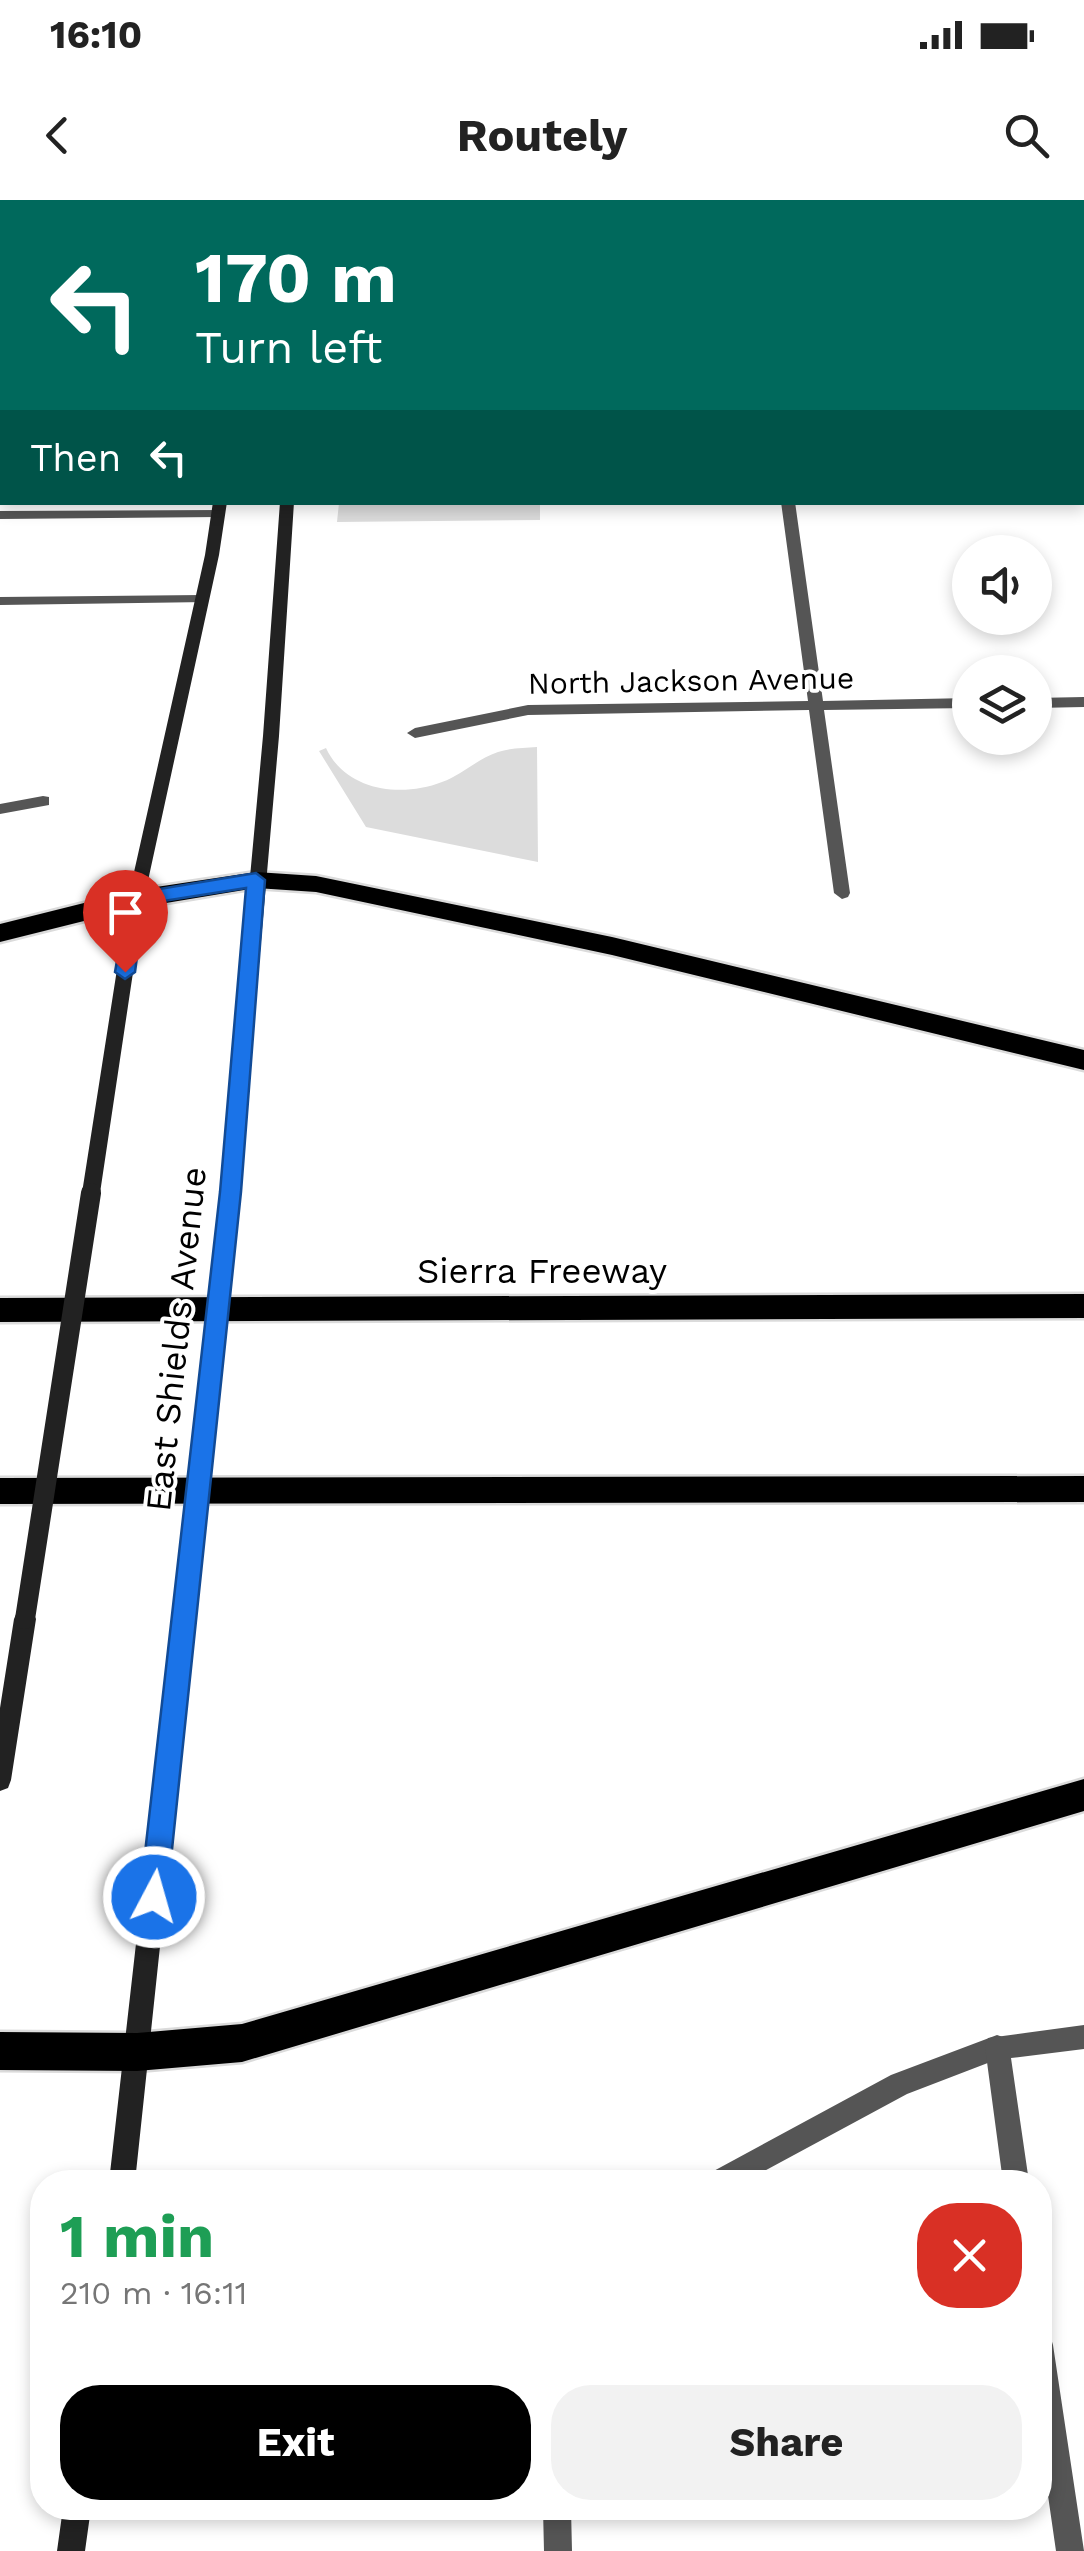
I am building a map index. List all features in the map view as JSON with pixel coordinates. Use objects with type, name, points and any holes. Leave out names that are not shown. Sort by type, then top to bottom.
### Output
[{"type":"highway","points":[[0,932],[136,899],[256,880],[316,884],[612,946],[1084,1060]]},
{"type":"highway","name":"Sierra Freeway","points":[[0,1310],[1084,1306]]},
{"type":"highway","points":[[0,1491],[1084,1489]]},
{"type":"highway","points":[[0,2051],[136,2052],[242,2043],[1084,1795]]},
{"type":"main road","name":"East Shields Avenue","points":[[123,2170],[230,1192],[271,736],[286,505]]},
{"type":"main road","points":[[0,1780],[136,899],[219,508]]},
{"type":"main road","points":[[71,2551],[75,2520]]},
{"type":"street","points":[[788,505],[842,894]]},
{"type":"street","points":[[0,515],[219,508]]},
{"type":"street","points":[[0,601],[202,600]]},
{"type":"street","points":[[1052,703],[1084,702]]},
{"type":"street","name":"North Jackson Avenue","points":[[416,734],[528,710],[952,703]]},
{"type":"street","points":[[0,809],[43,801]]},
{"type":"street","points":[[741,2170],[900,2084],[997,2047],[1084,2037]]},
{"type":"street","points":[[997,2047],[1014,2170]]},
{"type":"street","points":[[1052,2427],[1070,2551]]},
{"type":"street","points":[[557,2520],[558,2551]]},
{"type":"shaded area","points":[[339,505],[540,505],[540,520],[337,522]]},
{"type":"shaded area","points":[[537,747],[538,862],[366,827],[319,751],[326,748],[347,774],[361,782],[393,790],[426,787],[498,752]]},
{"type":"route","points":[[125,972],[136,899],[256,880],[230,1192],[154,1897]]}]
